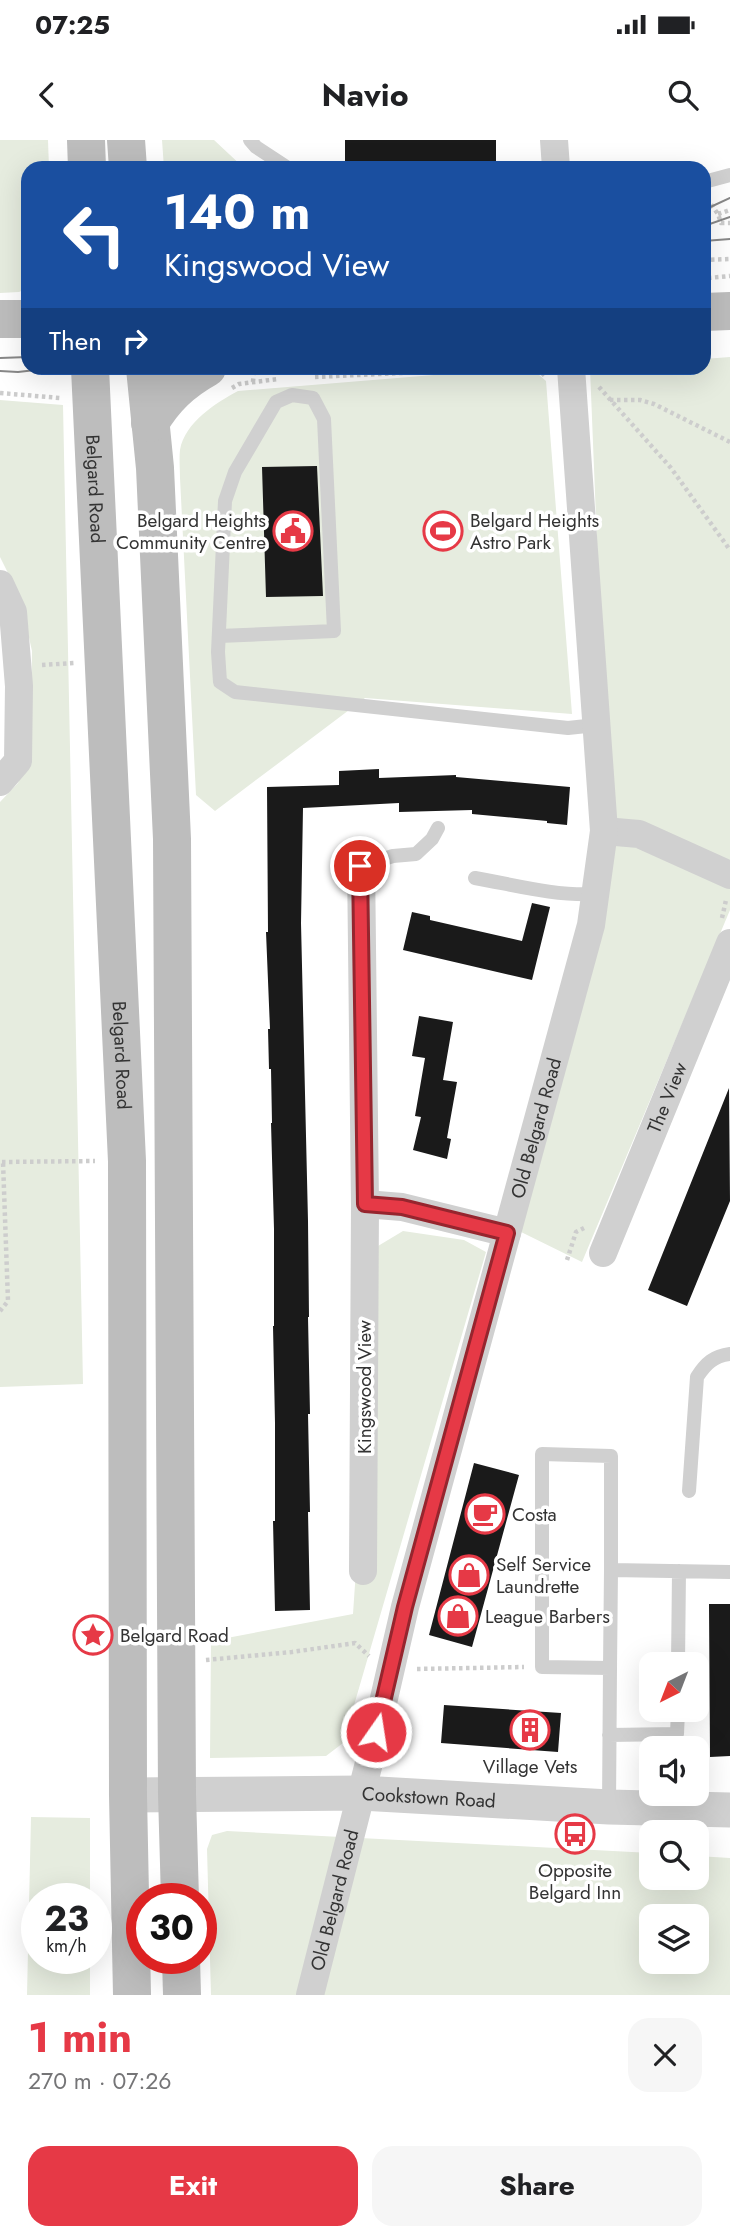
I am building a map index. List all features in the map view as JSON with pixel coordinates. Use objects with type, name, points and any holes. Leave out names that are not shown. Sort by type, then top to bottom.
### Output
[{"type":"main road","points":[[86,140],[87,161]]},
{"type":"main road","points":[[126,140],[128,161]]},
{"type":"main road","points":[[711,312],[730,311]]},
{"type":"main road","points":[[0,318],[21,319]]},
{"type":"main road","name":"Belgard Road","points":[[90,375],[127,1161],[128,1795],[132,1995]]},
{"type":"main road","points":[[93,431],[120,375]]},
{"type":"main road","points":[[146,375],[155,481],[172,839],[180,1883]]},
{"type":"main road","points":[[150,423],[159,407],[174,390],[196,375]]},
{"type":"main road","points":[[181,1974],[182,1995]]},
{"type":"street","points":[[554,140],[556,161]]},
{"type":"street","name":"Old Belgard Road","points":[[310,1995],[405,1607],[591,925],[604,831],[596,725],[583,375]]},
{"type":"street","points":[[0,584],[13,612],[19,686],[18,761],[0,782]]},
{"type":"street","points":[[604,831],[639,834],[724,883]]},
{"type":"street","name":"Kingswood View","points":[[360,864],[365,1204],[363,1571]]},
{"type":"street","name":"The View","points":[[603,1253],[725,934]]},
{"type":"street","points":[[365,1204],[402,1207],[507,1233]]},
{"type":"street","name":"Cookstown Road","points":[[128,1795],[360,1793],[609,1807],[730,1810]]},
{"type":"lane","points":[[250,140],[277,161]]},
{"type":"lane","points":[[711,180],[730,175]]},
{"type":"lane","points":[[219,636],[334,631],[324,419],[313,398],[292,395],[276,402],[236,471],[225,500],[219,636],[219,682],[235,692],[568,728],[596,725]]},
{"type":"lane","points":[[360,864],[416,854],[432,839],[438,828]]},
{"type":"lane","points":[[475,877],[551,892],[595,894]]},
{"type":"lane","points":[[689,1490],[697,1377],[705,1365],[718,1356],[730,1354]]},
{"type":"lane","points":[[609,1807],[611,1570],[611,1456],[542,1454],[542,1667],[610,1668]]},
{"type":"lane","points":[[611,1570],[730,1572]]},
{"type":"lane","points":[[678,1652],[679,1571]]},
{"type":"lane","points":[[609,1735],[677,1734],[678,1722]]},
{"type":"path","points":[[711,206],[721,223],[730,223]]},
{"type":"path","points":[[718,214],[730,210]]},
{"type":"path","points":[[711,260],[730,259]]},
{"type":"path","points":[[711,277],[730,276]]},
{"type":"path","points":[[253,382],[254,375]]},
{"type":"path","points":[[584,375],[671,468],[730,550]]},
{"type":"path","points":[[0,393],[60,398]]},
{"type":"path","points":[[609,401],[640,400],[654,404],[730,442]]},
{"type":"path","points":[[43,654],[43,666],[82,663]]},
{"type":"path","points":[[724,883],[725,934]]},
{"type":"path","points":[[0,1311],[8,1301],[1,1162],[95,1161]]},
{"type":"path","points":[[567,1260],[576,1232],[593,1223]]},
{"type":"path","points":[[198,1661],[355,1643],[369,1657]]},
{"type":"path","points":[[410,1669],[542,1667]]},
{"type":"shaded area","points":[[0,140],[48,140],[49,161],[21,161],[21,291],[0,293]]},
{"type":"shaded area","points":[[162,140],[214,140],[236,161],[164,161]]},
{"type":"shaded area","points":[[730,357],[730,910],[582,1262],[519,1231],[601,925],[604,718],[590,375],[711,375],[711,358]]},
{"type":"shaded area","points":[[433,375],[539,375],[546,381],[572,714],[365,698],[215,811],[196,795],[180,450],[195,422],[238,391]]},
{"type":"shaded area","points":[[0,400],[63,405],[83,1384],[0,1387],[0,802],[18,783],[31,752],[32,651],[20,597],[0,557]]},
{"type":"shaded area","points":[[403,1231],[464,1240],[486,1252],[343,1743],[326,1756],[210,1758],[211,1641],[353,1614],[378,1246]]},
{"type":"shaded area","points":[[31,1817],[90,1818],[90,1883],[30,1883]]},
{"type":"shaded area","points":[[227,1831],[639,1852],[639,1890],[709,1890],[709,1857],[730,1858],[730,1995],[211,1995],[210,1974],[217,1974],[217,1883],[208,1883],[207,1849],[212,1835]]},
{"type":"shaded area","points":[[27,1974],[90,1974],[90,1995],[27,1995]]},
{"type":"building","points":[[345,140],[496,140],[496,161],[345,161]]},
{"type":"building","name":"Belgard Heights Community Centre","points":[[317,466],[323,596],[266,597],[262,467]]},
{"type":"building","points":[[379,769],[379,778],[456,775],[570,787],[567,825],[472,814],[472,810],[399,812],[399,803],[303,808],[301,923],[308,1221],[310,1610],[275,1611],[274,1229],[266,932],[267,787],[339,785],[339,771]]},
{"type":"building","points":[[532,903],[550,907],[532,980],[403,950],[412,912],[430,916],[430,920],[522,941]]},
{"type":"building","points":[[419,1016],[453,1022],[443,1080],[457,1082],[447,1138],[451,1139],[447,1159],[413,1150],[421,1117],[415,1116],[425,1058],[412,1056]]},
{"type":"building","points":[[729,1088],[730,1201],[687,1306],[648,1290]]},
{"type":"building","points":[[474,1463],[519,1475],[472,1647],[429,1635]]},
{"type":"building","points":[[709,1604],[730,1604],[730,1756],[710,1757]]},
{"type":"building","points":[[444,1705],[561,1713],[558,1752],[441,1743]]},
{"type":"tram line","points":[[711,207],[730,198]]},
{"type":"tram line","points":[[711,224],[730,217]]},
{"type":"tram line","points":[[711,240],[730,239]]},
{"type":"tram line","points":[[0,358],[21,357]]},
{"type":"tram line","points":[[0,371],[21,372]]},
{"type":"place","name":"Belgard Heights Community Centre","points":[[293,531]]},
{"type":"place","name":"Belgard Heights Astro Park","points":[[443,531]]},
{"type":"place","name":"Costa","points":[[485,1514]]},
{"type":"place","name":"Self Service Laundrette","points":[[469,1575]]},
{"type":"place","name":"League Barbers","points":[[458,1616]]},
{"type":"place","name":"Belgard Road","points":[[93,1635]]},
{"type":"place","name":"Village Vets","points":[[530,1730]]},
{"type":"place","name":"Opposite Belgard Inn","points":[[575,1834]]},
{"type":"route","points":[[360,866],[365,1204],[402,1207],[507,1233],[405,1607],[376,1732]]}]
